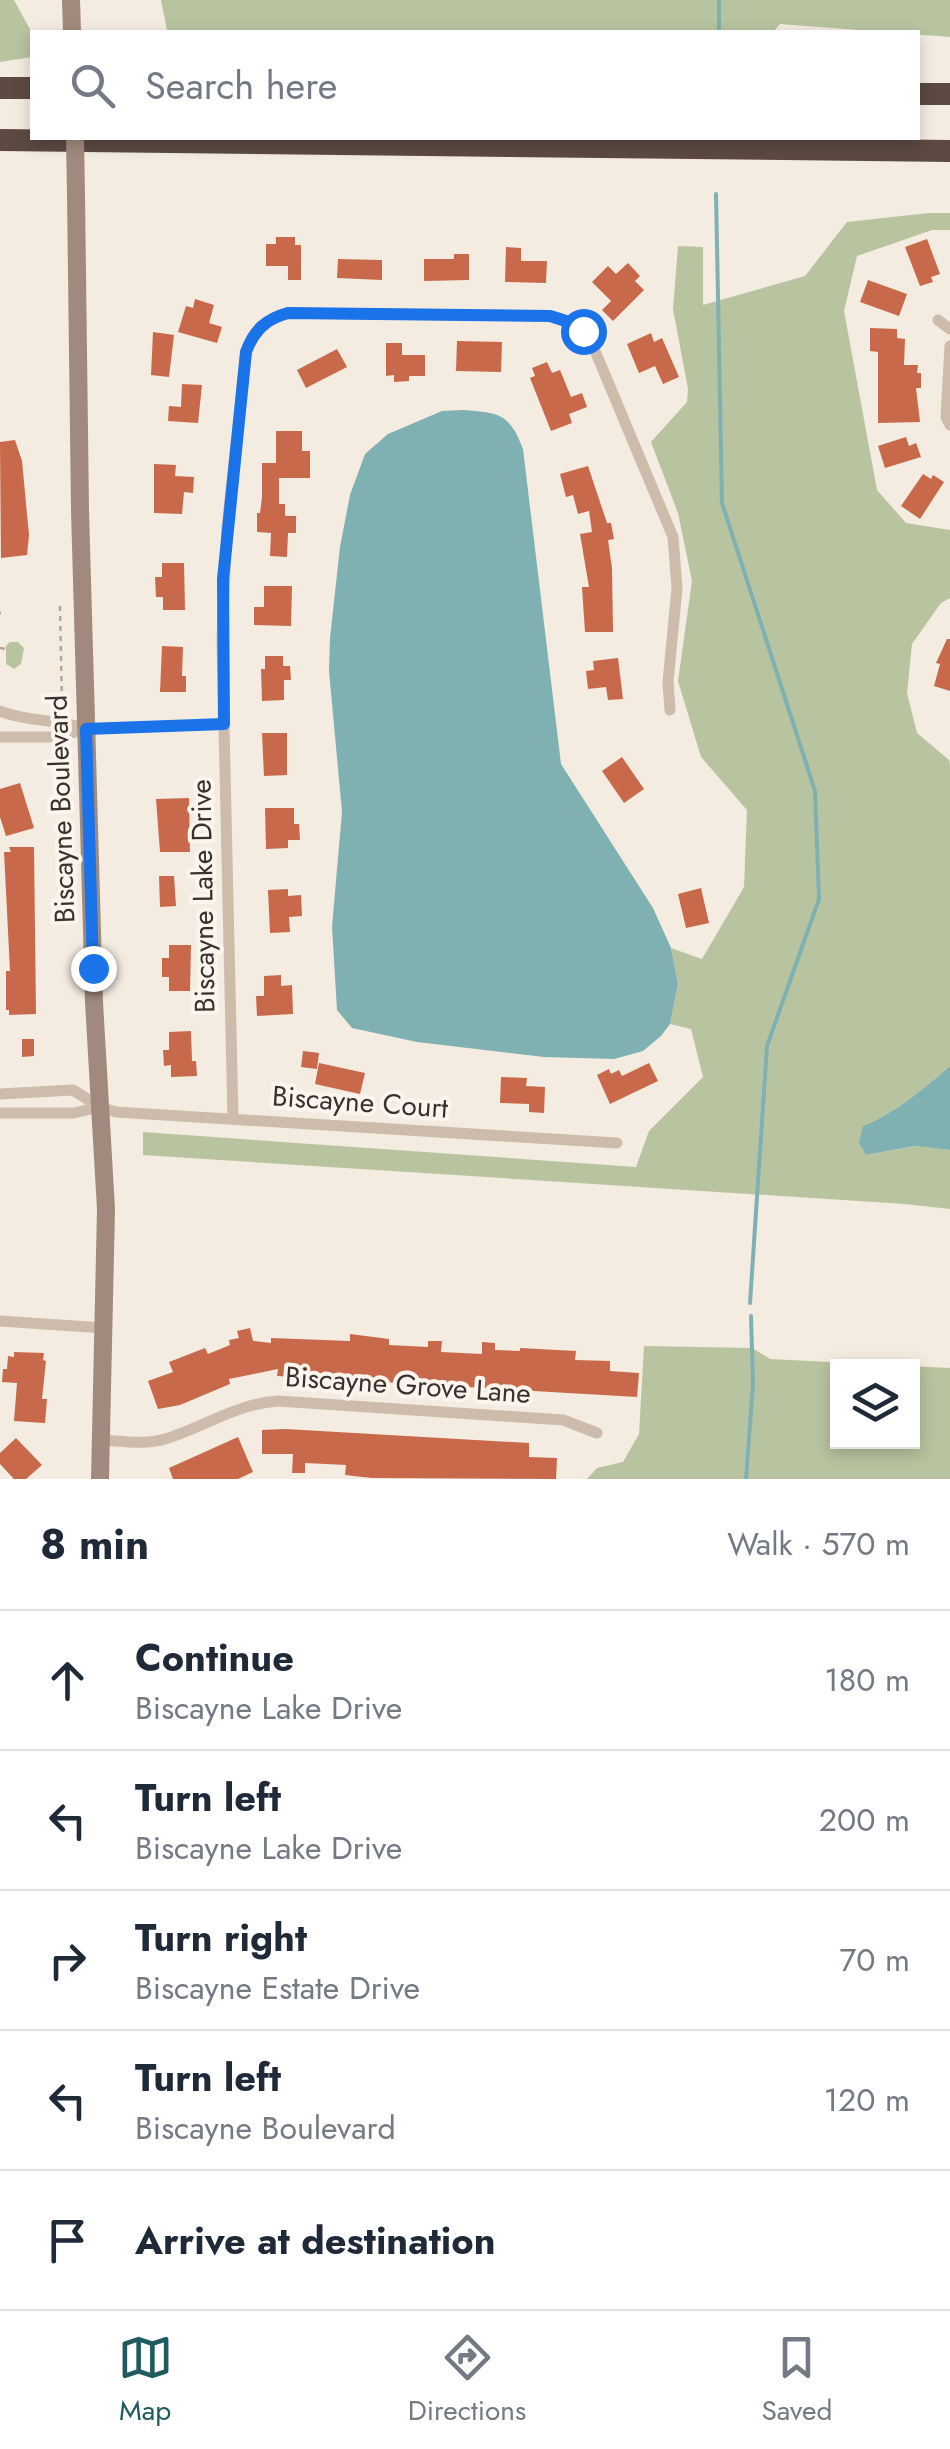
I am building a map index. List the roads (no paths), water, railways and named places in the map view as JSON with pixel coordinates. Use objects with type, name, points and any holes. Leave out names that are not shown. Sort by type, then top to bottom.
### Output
[{"type":"highway","points":[[0,88],[30,88]]},
{"type":"highway","points":[[920,94],[950,94]]},
{"type":"highway","points":[[0,140],[950,151]]},
{"type":"street","points":[[71,0],[72,30]]},
{"type":"street","name":"Biscayne Boulevard","points":[[75,140],[93,968],[106,1187],[100,1479]]},
{"type":"street","name":"Biscayne Lake Drive","points":[[233,1119],[223,579],[246,352],[261,325],[288,313],[550,316],[575,324],[583,331],[616,398],[673,538],[677,588],[668,682],[670,710]]},
{"type":"street","points":[[938,320],[950,329]]},
{"type":"street","points":[[950,346],[946,417],[950,425]]},
{"type":"street","points":[[0,711],[29,719],[63,721],[86,729]]},
{"type":"street","points":[[0,737],[57,737],[86,729],[224,724]]},
{"type":"street","points":[[0,1094],[73,1090],[100,1107]]},
{"type":"street","points":[[0,1113],[74,1113],[100,1107]]},
{"type":"street","name":"Biscayne Court","points":[[100,1107],[116,1112],[617,1143]]},
{"type":"street","points":[[0,1321],[104,1328]]},
{"type":"street","name":"Biscayne Grove Lane","points":[[102,1440],[166,1439],[242,1407],[278,1401],[563,1420],[597,1433]]},
{"type":"water","points":[[463,410],[502,417],[513,428],[523,449],[561,764],[653,908],[671,948],[678,984],[670,1024],[643,1051],[614,1059],[544,1057],[417,1042],[352,1028],[337,1010],[332,927],[342,812],[329,671],[340,547],[350,495],[365,454],[388,434],[442,411]]},
{"type":"water","points":[[950,1066],[950,1150],[915,1146],[866,1155],[859,1143],[863,1126],[898,1107]]},
{"type":"waterway","points":[[719,0],[719,30]]},
{"type":"waterway","points":[[716,194],[722,503],[815,791],[819,899],[767,1046],[750,1303]]},
{"type":"waterway","points":[[746,1479],[753,1384],[751,1316]]}]
